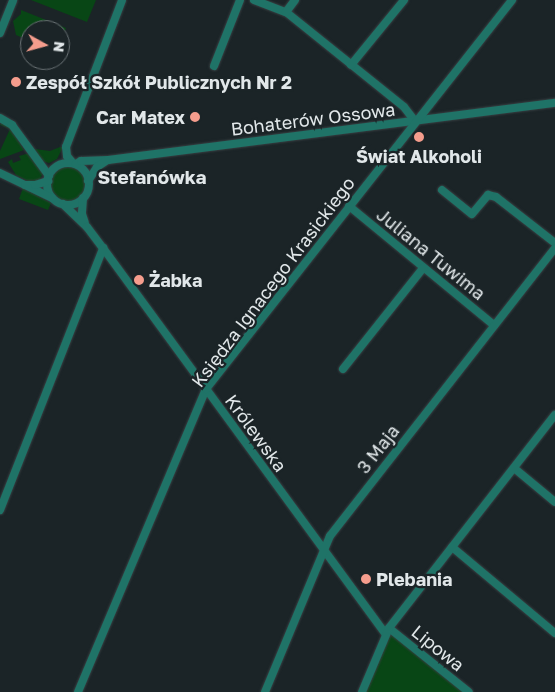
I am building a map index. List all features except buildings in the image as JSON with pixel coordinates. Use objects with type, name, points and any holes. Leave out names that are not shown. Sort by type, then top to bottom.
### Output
[{"type":"street","points":[[0,33],[13,0]]},
{"type":"street","points":[[88,181],[84,171],[67,156],[66,147],[122,0]]},
{"type":"street","points":[[214,66],[240,0]]},
{"type":"street","points":[[254,0],[286,12],[404,107],[415,120]]},
{"type":"street","points":[[286,12],[296,0]]},
{"type":"street","points":[[351,65],[404,0]]},
{"type":"street","name":"Księdza Ignacego Krasickiego","points":[[78,692],[206,389],[415,120],[512,0]]},
{"type":"street","name":"Bohaterów Ossowa","points":[[74,164],[81,161],[108,160],[555,103]]},
{"type":"street","points":[[0,118],[12,125],[43,165],[48,178],[48,190],[52,198]]},
{"type":"street","points":[[87,227],[82,214],[88,181],[97,167],[108,160]]},
{"type":"street","points":[[43,165],[56,167],[74,164]]},
{"type":"street","points":[[25,185],[35,185],[48,178],[56,167]]},
{"type":"street","points":[[0,173],[63,204],[74,204],[84,197]]},
{"type":"street","points":[[442,190],[472,214],[488,195],[496,197],[555,243]]},
{"type":"street","name":"Królewska","points":[[63,204],[87,227],[103,248],[323,550],[387,631]]},
{"type":"street","name":"Juliana Tuwima","points":[[349,206],[494,325]]},
{"type":"street","points":[[0,510],[103,248]]},
{"type":"street","name":"3 Maja","points":[[265,692],[330,536],[555,248]]},
{"type":"street","points":[[342,369],[423,268]]},
{"type":"street","points":[[362,692],[387,631],[555,415]]},
{"type":"street","points":[[514,468],[555,502]]},
{"type":"street","points":[[452,547],[555,633]]},
{"type":"street","name":"Lipowa","points":[[387,631],[469,692]]},
{"type":"green space","points":[[31,0],[96,0],[87,22]]},
{"type":"green space","points":[[21,10],[46,20],[20,20],[20,37],[16,35],[13,21],[21,14]]},
{"type":"green space","points":[[2,122],[8,125],[24,150],[0,159],[0,151],[10,129],[0,125]]},
{"type":"green space","points":[[63,147],[57,159],[49,163],[43,161],[35,149],[50,151]]},
{"type":"green space","points":[[30,153],[43,173],[39,181],[30,182],[16,175],[8,162],[12,159],[13,163],[21,160],[19,156]]},
{"type":"green space","points":[[68,167],[75,168],[80,172],[84,177],[84,191],[80,196],[75,200],[68,201],[61,200],[56,196],[52,191],[51,184],[52,177],[56,172],[61,168]]},
{"type":"green space","points":[[23,188],[51,203],[48,210],[19,199]]},
{"type":"green space","points":[[390,632],[464,692],[364,692]]},
{"type":"place","name":"Zespół Szkół Publicznych Nr 2","points":[[16,82]]},
{"type":"place","name":"Car Matex","points":[[195,117]]},
{"type":"place","name":"Świat Alkoholi","points":[[419,137]]},
{"type":"place","name":"Żabka","points":[[139,280]]},
{"type":"place","name":"Plebania","points":[[366,579]]},
{"type":"district","name":"Stefanówka","points":[[152,177]]}]
